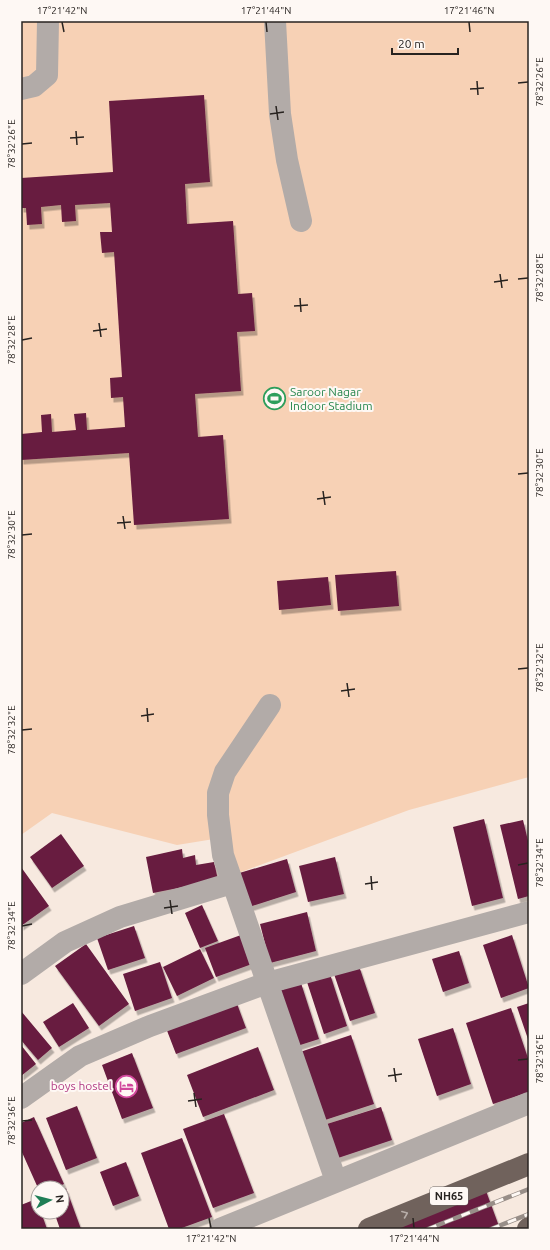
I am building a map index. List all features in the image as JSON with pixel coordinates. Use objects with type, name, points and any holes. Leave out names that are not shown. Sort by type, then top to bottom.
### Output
[{"type":"highway","name":"NH65","points":[[369,1229],[529,1164]]},
{"type":"street","points":[[21,89],[34,86],[47,75],[48,21]]},
{"type":"street","points":[[275,21],[280,114],[287,160],[301,221]]},
{"type":"street","points":[[270,705],[225,772],[218,793],[218,815],[223,855],[336,1181]]},
{"type":"street","points":[[21,974],[65,942],[120,917],[232,883]]},
{"type":"street","points":[[21,1098],[80,1056],[150,1026],[267,983],[529,912]]},
{"type":"street","points":[[220,1229],[529,1103]]},
{"type":"shaded area","name":"Saroor Nagar Indoor Stadium","points":[[21,21],[529,21],[529,777],[409,810],[225,878],[214,839],[177,845],[52,813],[21,835]]},
{"type":"building","points":[[204,95],[210,182],[185,184],[187,224],[233,221],[238,294],[252,293],[255,331],[237,332],[241,391],[195,394],[198,437],[223,435],[229,519],[134,525],[129,453],[21,460],[21,434],[42,432],[41,415],[51,414],[52,432],[76,430],[74,414],[86,413],[87,430],[125,427],[123,397],[111,398],[110,378],[122,377],[114,252],[102,253],[100,232],[112,232],[110,203],[75,205],[76,221],[62,222],[61,205],[41,207],[42,224],[27,225],[26,208],[21,208],[21,178],[113,172],[109,101]]},
{"type":"building","points":[[396,571],[399,606],[338,611],[335,575]]},
{"type":"building","points":[[328,577],[331,605],[279,610],[277,581]]},
{"type":"building","points":[[484,819],[503,898],[472,906],[453,827]]},
{"type":"building","points":[[523,820],[529,845],[529,896],[518,899],[500,825]]},
{"type":"building","points":[[61,834],[84,866],[52,888],[30,857]]},
{"type":"building","points":[[182,849],[183,858],[195,855],[196,865],[214,862],[218,880],[153,893],[146,857]]},
{"type":"building","points":[[335,857],[344,894],[308,902],[299,866]]},
{"type":"building","points":[[287,859],[296,892],[246,908],[236,874]]},
{"type":"building","points":[[21,867],[49,906],[21,926]]},
{"type":"building","points":[[202,905],[218,941],[200,948],[185,913]]},
{"type":"building","points":[[307,912],[316,951],[270,963],[260,924]]},
{"type":"building","points":[[134,926],[145,958],[108,970],[97,938]]},
{"type":"building","points":[[241,935],[252,964],[216,977],[205,948]]},
{"type":"building","points":[[512,935],[529,988],[501,998],[483,945]]},
{"type":"building","points":[[86,944],[129,1004],[99,1026],[55,966]]},
{"type":"building","points":[[200,949],[214,978],[177,996],[163,967]]},
{"type":"building","points":[[459,951],[469,983],[443,992],[432,959]]},
{"type":"building","points":[[160,962],[172,998],[135,1011],[123,974]]},
{"type":"building","points":[[359,966],[375,1013],[350,1021],[334,974]]},
{"type":"building","points":[[330,974],[347,1026],[324,1034],[307,982]]},
{"type":"building","points":[[301,983],[319,1039],[294,1047],[276,992]]},
{"type":"building","points":[[236,1001],[246,1028],[176,1054],[166,1028]]},
{"type":"building","points":[[73,1003],[89,1028],[59,1047],[43,1022]]},
{"type":"building","points":[[529,1003],[529,1042],[517,1007]]},
{"type":"building","points":[[511,1008],[529,1061],[529,1092],[493,1104],[466,1023]]},
{"type":"building","points":[[21,1011],[52,1048],[38,1060],[21,1040]]},
{"type":"building","points":[[453,1028],[471,1084],[437,1096],[418,1039]]},
{"type":"building","points":[[351,1035],[374,1104],[322,1121],[300,1052]]},
{"type":"building","points":[[21,1045],[36,1064],[21,1076]]},
{"type":"building","points":[[258,1047],[274,1090],[203,1117],[187,1075]]},
{"type":"building","name":"boys hostel","points":[[132,1053],[153,1108],[122,1119],[102,1065]]},
{"type":"building","points":[[77,1106],[97,1158],[66,1170],[46,1118]]},
{"type":"building","points":[[381,1107],[392,1140],[338,1158],[327,1124]]},
{"type":"building","points":[[224,1114],[254,1193],[213,1208],[183,1129]]},
{"type":"building","points":[[34,1117],[62,1180],[34,1180],[21,1150],[21,1123]]},
{"type":"building","points":[[182,1138],[212,1217],[179,1229],[169,1229],[141,1153]]},
{"type":"building","points":[[126,1162],[139,1196],[113,1206],[100,1172]]},
{"type":"building","points":[[482,1180],[500,1229],[355,1229]]},
{"type":"building","points":[[70,1199],[81,1229],[60,1229],[57,1220],[70,1220]]},
{"type":"building","points":[[30,1201],[30,1220],[44,1220],[47,1229],[21,1229],[21,1205]]},
{"type":"railway","points":[[428,1229],[529,1189]]},
{"type":"railway","points":[[491,1229],[529,1214]]},
{"type":"place","name":"Saroor Nagar Indoor Stadium","points":[[275,399]]},
{"type":"place","name":"boys hostel","points":[[127,1086]]}]
